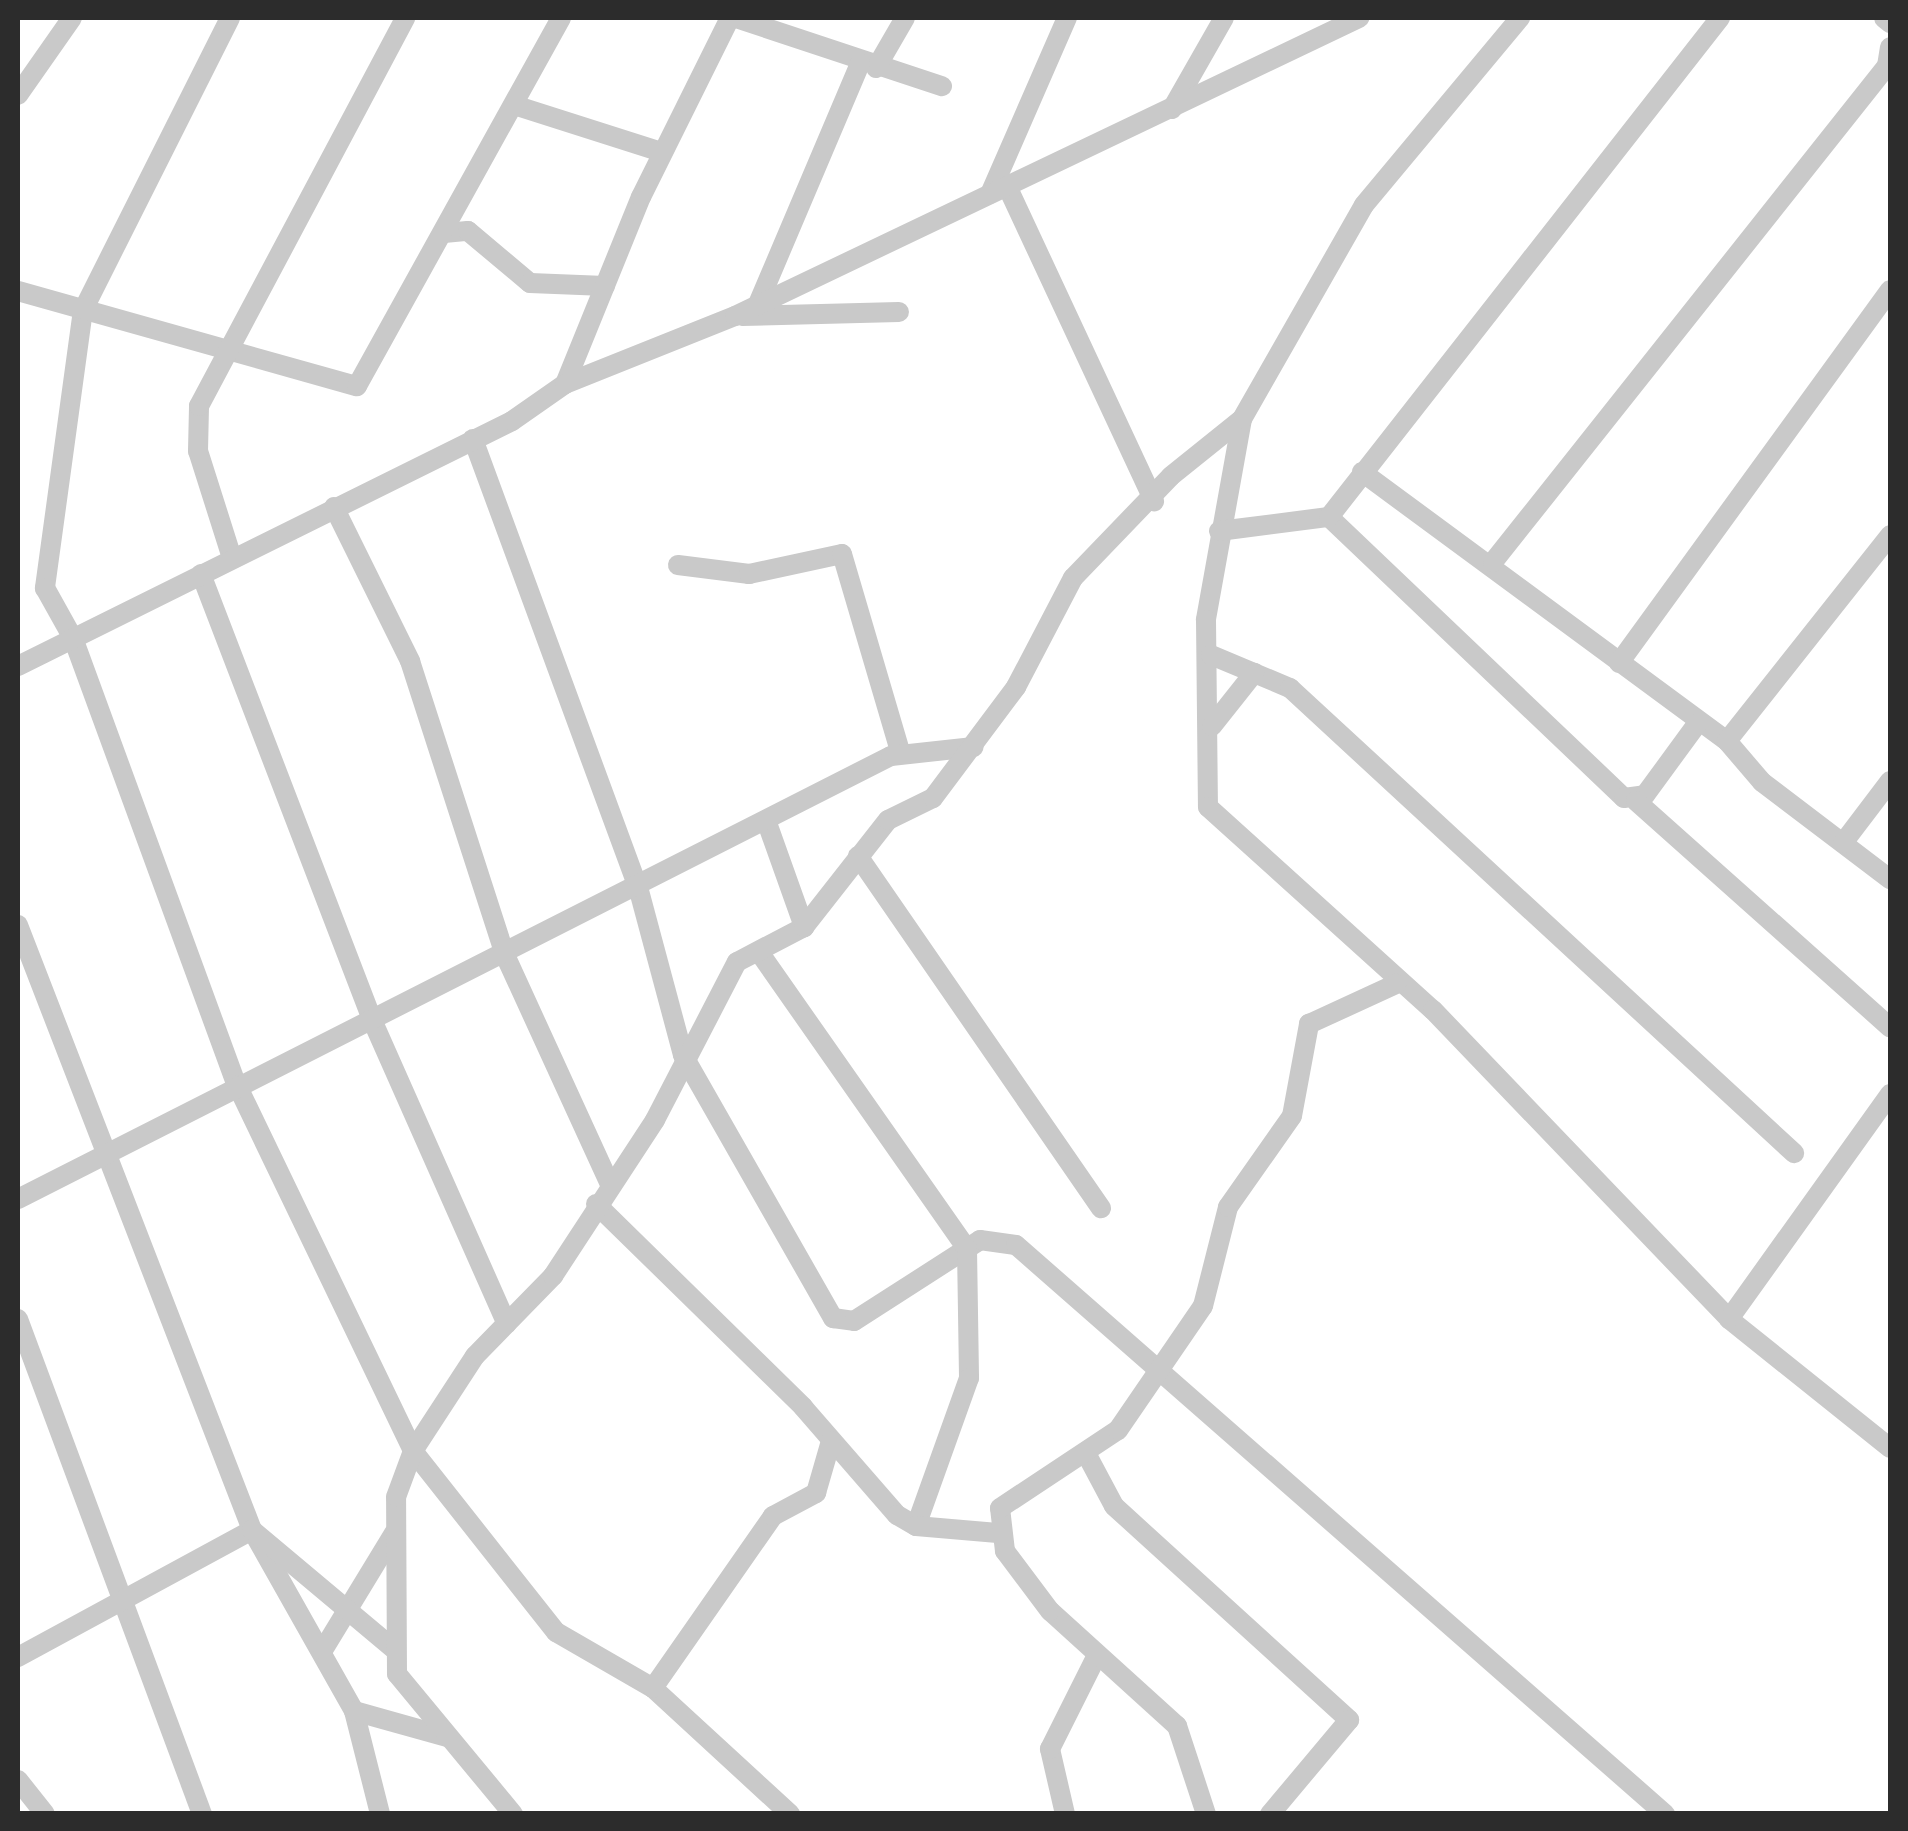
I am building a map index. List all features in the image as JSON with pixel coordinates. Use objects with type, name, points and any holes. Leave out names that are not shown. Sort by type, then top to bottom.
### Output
[{"type":"street","points":[[18,96],[72,18]]},
{"type":"street","points":[[230,18],[83,310],[42,562],[45,588],[73,638],[238,1085],[413,1451],[517,1594],[569,1641],[652,1688],[790,1814]]},
{"type":"street","points":[[232,558],[198,451],[199,406],[232,354],[260,282],[405,18]]},
{"type":"street","points":[[18,291],[357,386],[562,18]]},
{"type":"street","points":[[565,384],[661,152],[733,18],[868,66],[942,86]]},
{"type":"street","points":[[758,304],[868,66],[905,18]]},
{"type":"street","points":[[1067,18],[998,190],[1154,501]]},
{"type":"street","points":[[1171,110],[1224,18]]},
{"type":"street","points":[[18,666],[473,439],[565,384],[735,316],[1359,18]]},
{"type":"street","points":[[1520,18],[1364,204],[1242,419],[1219,532],[1211,654],[1212,726],[1201,787],[1208,807],[1396,984],[1433,1010],[1729,1318],[1890,1448]]},
{"type":"street","points":[[1219,532],[1329,517],[1720,18]]},
{"type":"street","points":[[1884,18],[1890,22]]},
{"type":"street","points":[[1493,562],[1887,66],[1890,47]]},
{"type":"street","points":[[514,105],[661,152]]},
{"type":"street","points":[[444,233],[468,231],[530,283],[604,286]]},
{"type":"street","points":[[1619,663],[1890,290]]},
{"type":"street","points":[[735,316],[899,312]]},
{"type":"street","points":[[512,1814],[402,1683],[395,1650],[398,1476],[507,1324],[552,1276],[654,1120],[683,1055],[736,962],[804,927],[888,820],[933,798],[974,747],[1072,578],[1154,501],[1171,476],[1242,419]]},
{"type":"street","points":[[473,439],[638,886],[683,1055],[833,1318],[854,1321],[990,1237],[1016,1245],[1665,1814]]},
{"type":"street","points":[[1362,472],[1493,562],[1696,724],[1727,741],[1762,782],[1890,879]]},
{"type":"street","points":[[334,508],[410,661],[506,955],[610,1182]]},
{"type":"street","points":[[1329,517],[1502,691],[1636,802],[1890,1027]]},
{"type":"street","points":[[1727,741],[1890,535]]},
{"type":"street","points":[[678,565],[749,574],[842,554],[901,754]]},
{"type":"street","points":[[202,574],[374,1022],[507,1324]]},
{"type":"street","points":[[1211,654],[1290,688],[1794,1153]]},
{"type":"street","points":[[1212,726],[1254,674]]},
{"type":"street","points":[[1636,802],[1696,724]]},
{"type":"street","points":[[18,1200],[238,1085],[374,1022],[901,754],[974,747]]},
{"type":"street","points":[[1844,843],[1890,781]]},
{"type":"street","points":[[766,820],[804,927]]},
{"type":"street","points":[[858,856],[1101,1208]]},
{"type":"street","points":[[18,925],[252,1530],[354,1711],[380,1814]]},
{"type":"street","points":[[759,952],[967,1249],[970,1378],[916,1526]]},
{"type":"street","points":[[998,1533],[1009,1497],[1088,1457],[1159,1373],[1204,1306],[1228,1207],[1292,1116],[1309,1024],[1396,984]]},
{"type":"street","points":[[1729,1318],[1890,1094]]},
{"type":"street","points":[[596,1204],[916,1526],[998,1533],[1095,1659],[1177,1726],[1206,1814]]},
{"type":"street","points":[[18,1319],[119,1602],[202,1814]]},
{"type":"street","points":[[652,1688],[774,1516],[816,1493],[831,1441]]},
{"type":"street","points":[[1088,1457],[1114,1506],[1349,1720],[1270,1814]]},
{"type":"street","points":[[323,1650],[353,1608],[397,1526]]},
{"type":"street","points":[[18,1656],[252,1530]]},
{"type":"street","points":[[252,1530],[353,1608],[395,1650]]},
{"type":"street","points":[[1065,1814],[1049,1776],[1050,1749],[1095,1659]]},
{"type":"street","points":[[354,1711],[447,1736]]},
{"type":"street","points":[[18,1780],[45,1814]]}]
